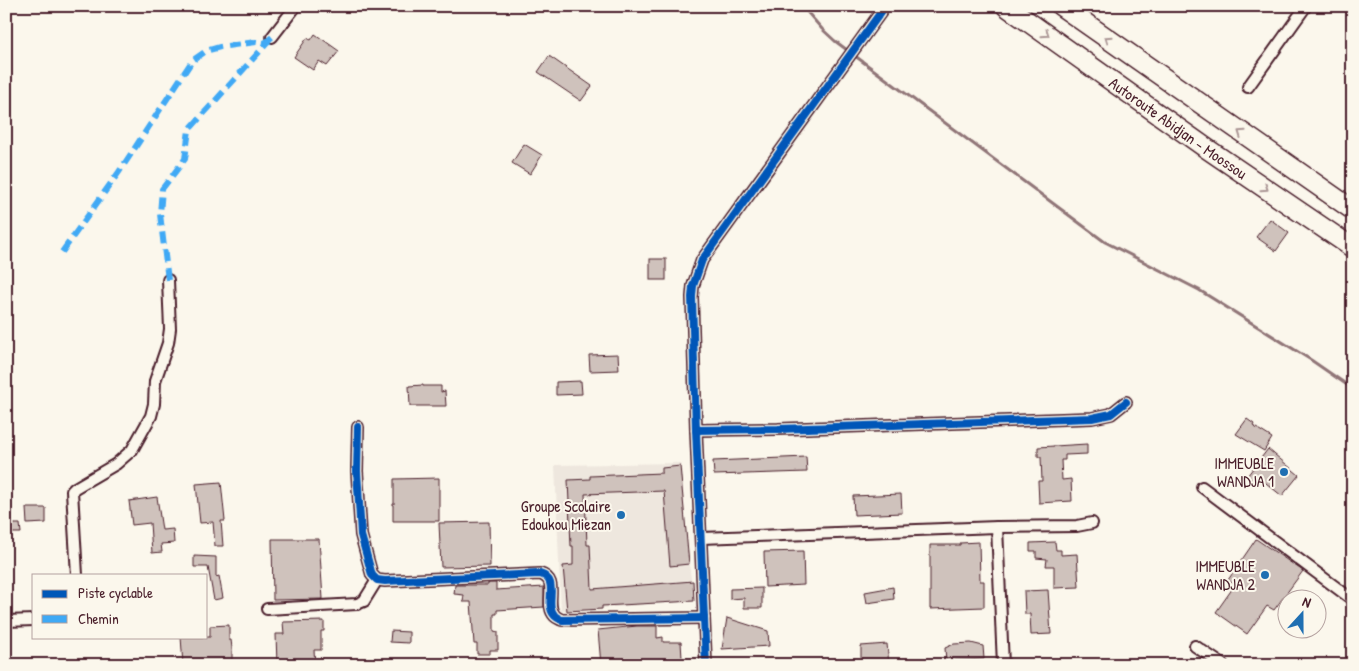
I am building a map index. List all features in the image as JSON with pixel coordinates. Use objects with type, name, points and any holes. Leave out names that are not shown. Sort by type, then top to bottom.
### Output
[{"type":"highway","name":"Autoroute Abidjan - Moossou","points":[[1006,6],[1206,148],[1353,248]]},
{"type":"highway","name":"Autoroute Abidjan - Moossou","points":[[1061,6],[1353,210]]},
{"type":"street","points":[[272,37],[296,6]]},
{"type":"street","points":[[1248,87],[1306,6]]},
{"type":"street","points":[[706,665],[696,430],[693,286],[702,260],[881,12]]},
{"type":"street","points":[[77,574],[72,491],[116,464],[132,450],[150,416],[154,404],[155,381],[168,343],[170,329],[168,280]]},
{"type":"street","points":[[696,430],[1092,418],[1111,414],[1126,402]]},
{"type":"street","points":[[358,427],[356,471],[361,536],[372,575],[377,580],[385,582],[540,574],[546,576],[551,582],[551,608],[555,616],[562,620],[704,618]]},
{"type":"street","points":[[1202,487],[1353,600]]},
{"type":"street","points":[[701,538],[997,527],[1077,526],[1092,522]]},
{"type":"street","points":[[997,527],[1003,665]]},
{"type":"street","points":[[267,609],[357,604],[364,601],[377,580]]},
{"type":"street","points":[[6,621],[32,620]]},
{"type":"street","points":[[1195,646],[1223,665]]},
{"type":"shaded area","name":"Groupe Scolaire Edoukou Miezan","points":[[681,463],[689,564],[694,601],[561,611],[555,465]]},
{"type":"building","points":[[315,34],[339,51],[327,66],[319,61],[313,70],[294,57],[307,38],[311,40]]},
{"type":"building","points":[[549,56],[592,86],[581,101],[538,72]]},
{"type":"building","points":[[524,144],[542,155],[530,174],[512,163]]},
{"type":"building","points":[[1270,219],[1289,233],[1276,251],[1256,237]]},
{"type":"building","points":[[650,259],[666,259],[666,280],[650,280]]},
{"type":"building","points":[[618,354],[619,370],[590,371],[589,355]]},
{"type":"building","points":[[581,381],[582,394],[556,395],[556,382]]},
{"type":"building","points":[[409,386],[441,386],[441,392],[445,391],[446,406],[410,406]]},
{"type":"building","points":[[1247,419],[1254,424],[1253,426],[1272,438],[1264,451],[1236,434]]},
{"type":"building","points":[[1087,444],[1087,454],[1065,455],[1065,460],[1061,460],[1062,480],[1071,479],[1072,501],[1039,503],[1038,481],[1042,481],[1041,457],[1038,457],[1038,447]]},
{"type":"building","name":"IMMEUBLE WANDJA 1","points":[[1268,449],[1299,475],[1282,496],[1261,479],[1257,484],[1247,476]]},
{"type":"building","points":[[806,457],[807,472],[714,475],[713,461]]},
{"type":"building","points":[[680,466],[689,564],[670,566],[664,491],[585,494],[587,545],[590,545],[592,589],[693,581],[694,601],[602,606],[602,609],[567,611],[563,566],[573,565],[568,480],[590,479],[590,476],[662,473],[662,468]]},
{"type":"building","points":[[439,478],[439,521],[393,521],[394,479]]},
{"type":"building","points":[[221,482],[225,521],[221,521],[223,546],[215,546],[213,522],[200,523],[196,484]]},
{"type":"building","points":[[901,494],[902,513],[854,515],[853,496]]},
{"type":"building","points":[[157,497],[162,530],[173,529],[174,543],[161,544],[162,552],[152,553],[150,523],[132,525],[129,501]]},
{"type":"building","points":[[26,508],[46,508],[46,523],[27,524]]},
{"type":"building","points":[[489,522],[490,566],[441,567],[439,523]]},
{"type":"building","points":[[6,524],[20,524],[21,533],[6,533]]},
{"type":"building","points":[[272,539],[319,539],[323,599],[273,600]]},
{"type":"building","name":"IMMEUBLE WANDJA 2","points":[[1256,539],[1303,571],[1290,588],[1276,588],[1276,607],[1274,610],[1267,606],[1247,634],[1216,612],[1235,585],[1228,580]]},
{"type":"building","points":[[979,542],[980,581],[984,581],[984,607],[930,609],[930,545],[960,545],[960,543]]},
{"type":"building","points":[[1055,542],[1056,550],[1061,550],[1061,555],[1077,554],[1079,587],[1054,588],[1054,566],[1046,566],[1047,559],[1036,558],[1036,551],[1030,551],[1030,543]]},
{"type":"building","points":[[803,551],[804,585],[765,587],[764,552]]},
{"type":"building","points":[[194,556],[216,557],[216,577],[219,576],[223,598],[214,600],[208,567],[194,567]]},
{"type":"building","points":[[488,583],[496,583],[496,590],[544,587],[544,607],[497,610],[497,614],[494,614],[494,631],[498,632],[498,650],[490,650],[490,654],[477,654],[477,644],[474,644],[471,602],[463,602],[464,595],[454,594],[455,585],[488,585]]},
{"type":"building","points":[[893,587],[894,599],[867,603],[865,592]]},
{"type":"building","points":[[762,588],[762,608],[744,608],[744,598],[730,599],[730,589]]},
{"type":"building","points":[[1048,590],[1051,634],[1031,635],[1030,614],[1025,614],[1024,591]]},
{"type":"building","points":[[727,618],[768,631],[769,646],[722,649]]},
{"type":"building","points":[[324,621],[324,631],[321,631],[321,650],[314,650],[315,665],[277,665],[276,634],[284,634],[283,622]]},
{"type":"building","points":[[229,625],[232,665],[183,665],[181,638],[208,638],[210,637],[210,626]]},
{"type":"building","points":[[657,626],[657,638],[663,637],[663,642],[681,642],[682,658],[660,659],[660,665],[601,665],[598,630]]},
{"type":"building","points":[[391,631],[409,632],[409,643],[390,642]]},
{"type":"building","points":[[971,643],[983,646],[984,659],[946,661],[945,648],[954,644]]},
{"type":"building","points":[[887,644],[889,665],[861,663],[861,646]]},
{"type":"waterway","points":[[802,6],[835,41],[1105,242],[1199,290],[1311,360],[1353,389]]},
{"type":"marked path","points":[[62,252],[119,172],[192,61],[206,51],[256,42],[265,43],[272,37]]},
{"type":"marked path","points":[[168,280],[160,214],[162,189],[185,159],[189,130],[269,41]]},
{"type":"cycle path","points":[[706,665],[696,430],[693,286],[702,260],[881,12]]},
{"type":"cycle path","points":[[696,430],[1092,418],[1111,414],[1126,402]]},
{"type":"cycle path","points":[[358,427],[357,471],[361,535],[372,575],[377,580],[540,574],[550,581],[552,611],[556,617],[562,620],[704,618]]},
{"type":"place","name":"IMMEUBLE WANDJA 1","points":[[1284,472]]},
{"type":"place","name":"Groupe Scolaire Edoukou Miezan","points":[[621,515]]},
{"type":"place","name":"IMMEUBLE WANDJA 2","points":[[1265,575]]}]
